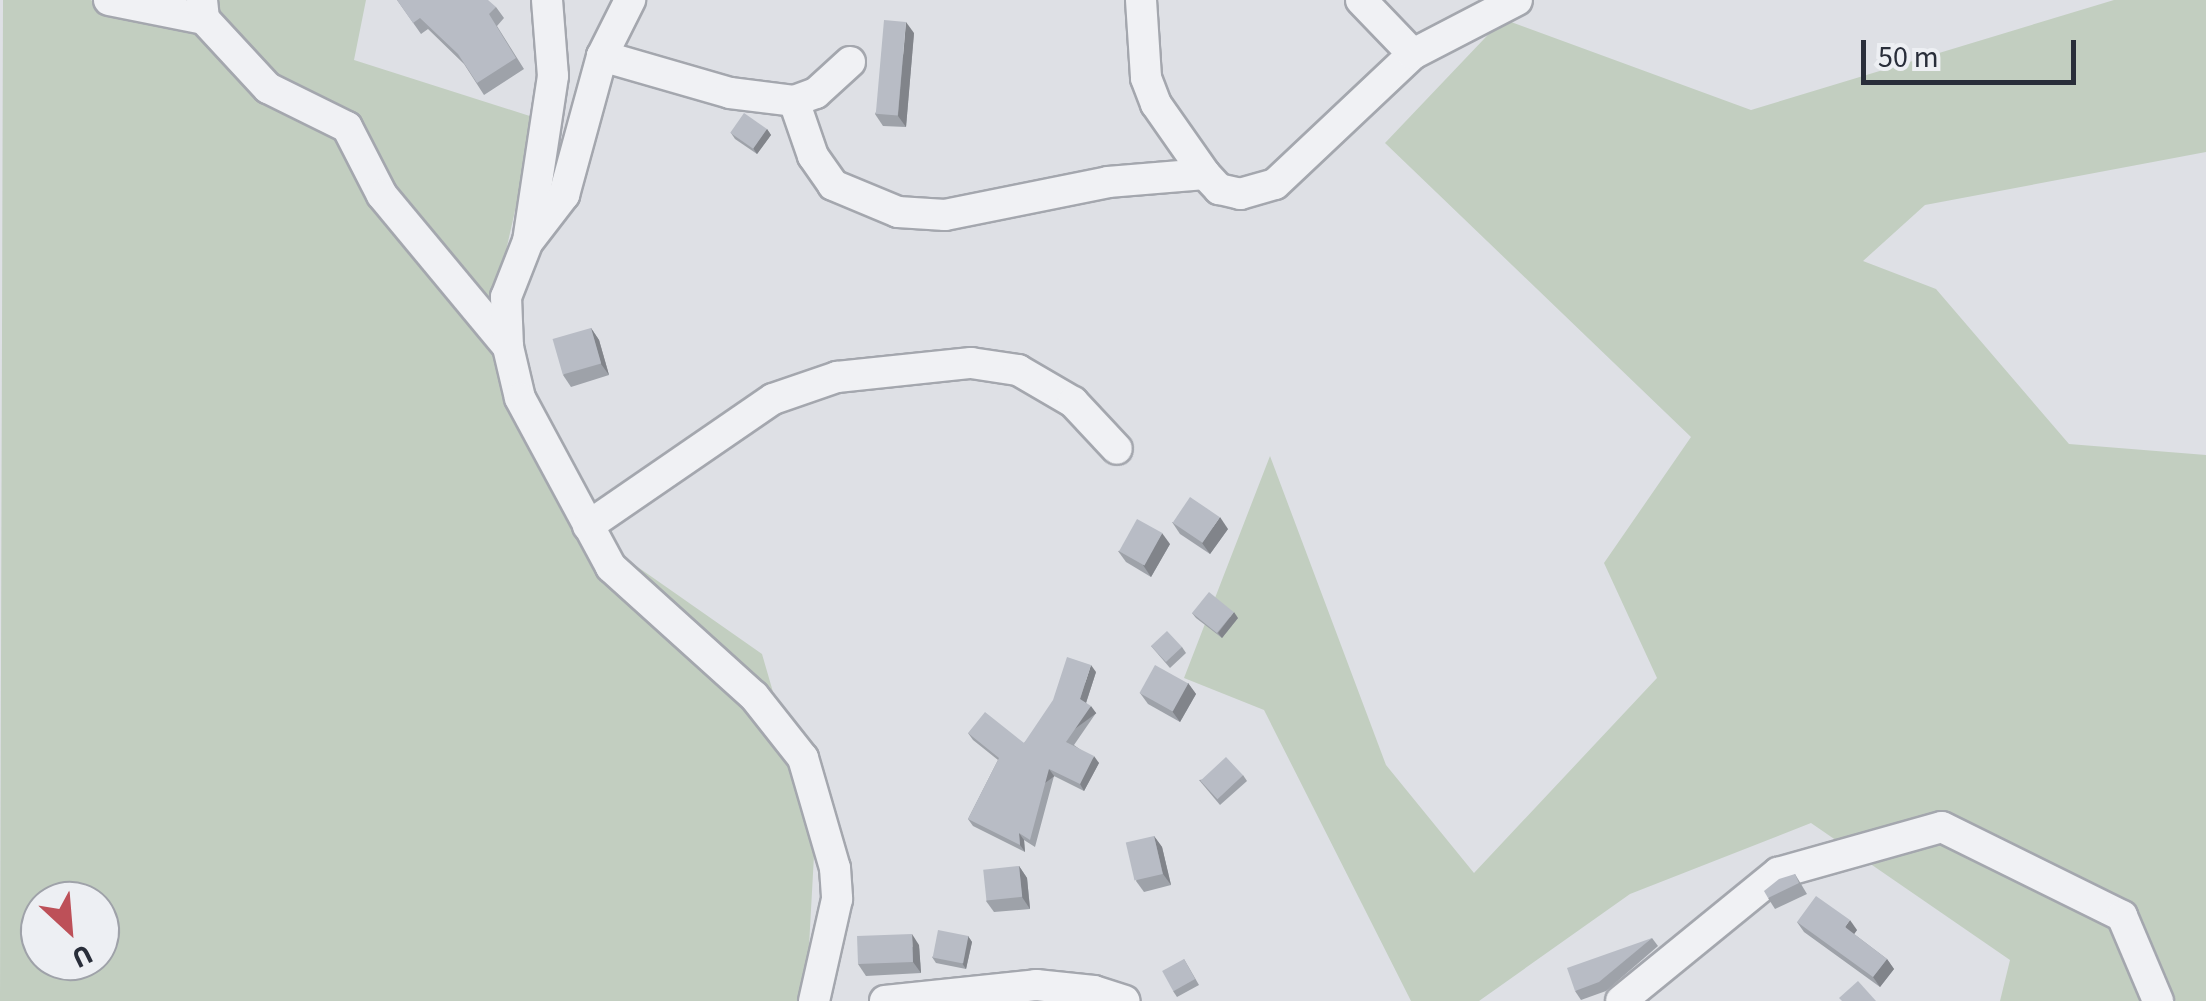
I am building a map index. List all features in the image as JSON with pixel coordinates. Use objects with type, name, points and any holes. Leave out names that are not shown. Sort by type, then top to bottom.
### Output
[{"type":"street","points":[[109,0],[203,9],[268,88],[347,128],[382,195],[508,347]]},
{"type":"street","points":[[547,0],[553,76],[528,241],[506,296],[508,347],[520,398],[611,567],[754,696],[803,758],[835,868],[838,899],[814,1001]]},
{"type":"street","points":[[528,241],[564,194],[602,56],[630,0]]},
{"type":"street","points":[[1141,0],[1146,78],[1156,104],[1205,174],[1219,189],[1240,194],[1275,184],[1413,54],[1517,0]]},
{"type":"street","points":[[1361,0],[1413,54]]},
{"type":"street","points":[[602,56],[730,93],[794,101],[816,93],[850,62]]},
{"type":"street","points":[[794,101],[813,156],[833,185],[898,212],[945,215],[1108,182],[1205,174]]},
{"type":"street","points":[[588,526],[773,399],[838,376],[972,363],[1018,370],[1073,402],[1118,449]]},
{"type":"street","points":[[1621,1001],[1778,873],[1942,827],[2122,916],[2158,1001]]},
{"type":"street","points":[[884,1001],[1036,985],[1094,991],[1124,1001]]},
{"type":"green space","points":[[3,0],[91,0],[113,18],[119,0],[366,0],[354,60],[536,118],[491,317],[582,528],[762,654],[815,837],[806,1001],[0,1001]]},
{"type":"green space","points":[[2114,0],[2206,0],[2206,152],[1925,205],[1863,261],[1936,289],[2069,444],[2206,455],[2206,1001],[2000,1001],[2010,960],[1811,823],[1630,894],[1479,1001],[1411,1001],[1264,710],[1184,678],[1270,456],[1386,765],[1474,873],[1657,678],[1604,563],[1691,437],[1385,143],[1503,19],[1751,110]]},
{"type":"building","points":[[397,0],[488,0],[496,7],[489,14],[516,58],[477,83],[458,54],[420,18],[413,23]]},
{"type":"building","points":[[884,20],[906,22],[898,116],[876,114]]},
{"type":"building","points":[[744,113],[767,129],[753,149],[730,133]]},
{"type":"building","points":[[591,328],[601,364],[563,375],[553,339]]},
{"type":"building","points":[[1190,497],[1220,517],[1203,543],[1173,523]]},
{"type":"building","points":[[1137,519],[1162,533],[1144,565],[1119,551]]},
{"type":"building","points":[[1209,592],[1234,612],[1217,633],[1192,613]]},
{"type":"building","points":[[1167,631],[1182,647],[1166,662],[1151,646]]},
{"type":"building","points":[[1067,657],[1091,665],[1080,699],[1091,706],[1066,742],[1094,756],[1080,784],[1049,769],[1030,840],[1019,833],[1020,845],[968,819],[999,758],[968,733],[985,712],[1024,743],[1053,700]]},
{"type":"building","points":[[1155,665],[1188,683],[1173,711],[1139,693]]},
{"type":"building","points":[[1226,757],[1243,775],[1217,799],[1200,781]]},
{"type":"building","points":[[1154,836],[1163,874],[1135,881],[1126,843]]},
{"type":"building","points":[[1019,866],[1022,897],[986,901],[983,870]]},
{"type":"building","points":[[1795,874],[1799,883],[1768,898],[1764,891],[1779,879]]},
{"type":"building","points":[[1816,896],[1850,920],[1845,927],[1887,959],[1873,977],[1797,922]]},
{"type":"building","points":[[938,930],[968,936],[963,963],[933,957]]},
{"type":"building","points":[[912,934],[913,962],[858,964],[857,936]]},
{"type":"building","points":[[1652,938],[1599,982],[1575,991],[1567,968]]},
{"type":"building","points":[[1184,959],[1195,979],[1173,991],[1162,971]]},
{"type":"building","points":[[1858,981],[1876,1001],[1839,998]]}]
